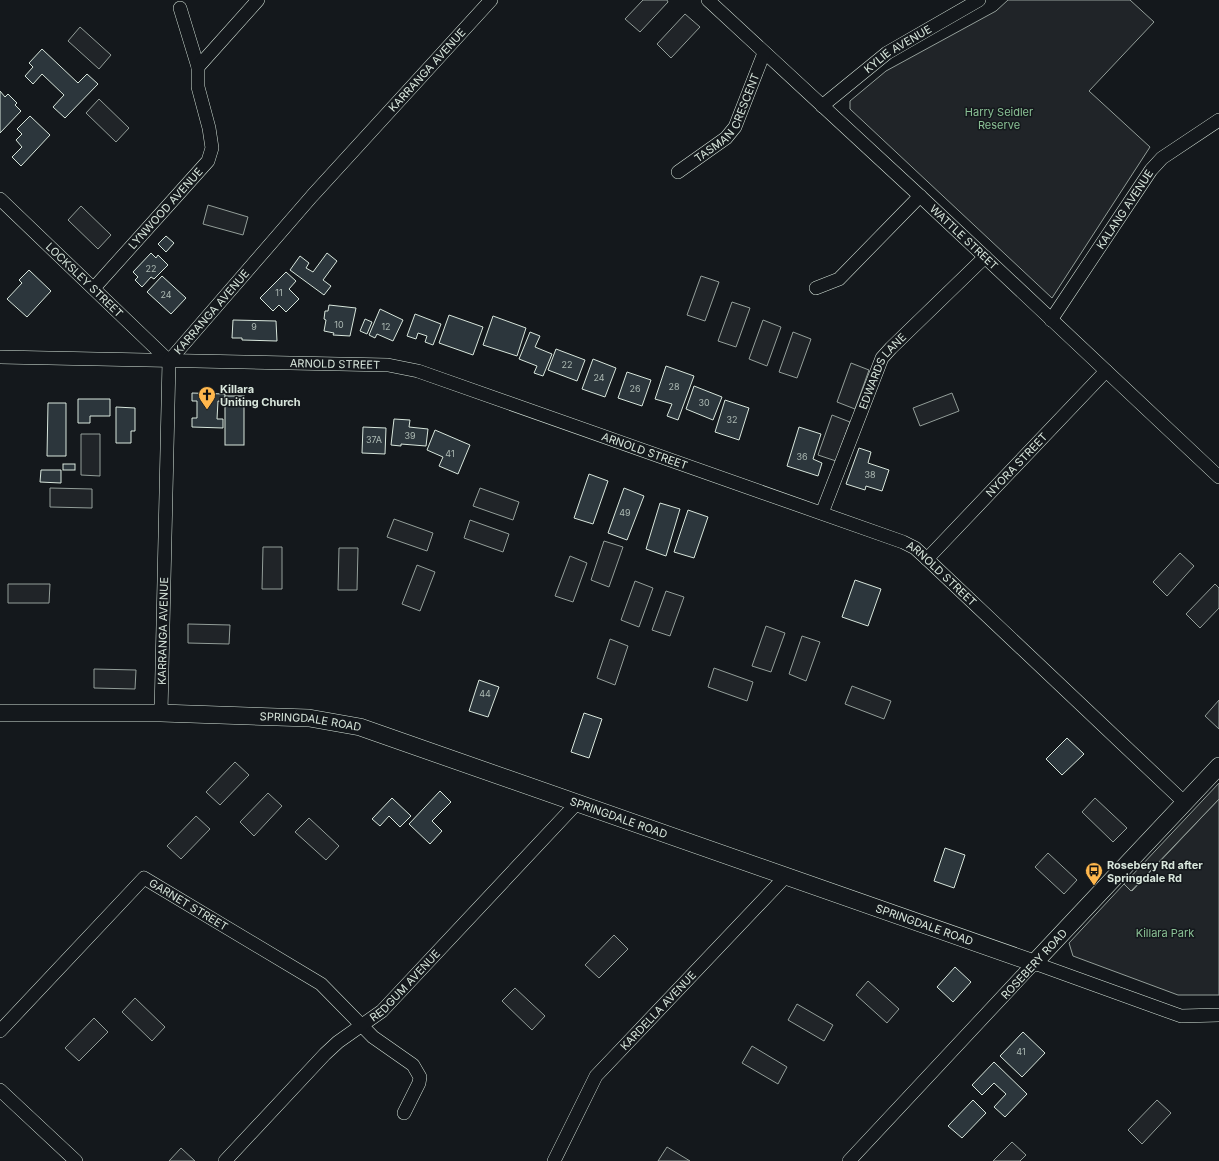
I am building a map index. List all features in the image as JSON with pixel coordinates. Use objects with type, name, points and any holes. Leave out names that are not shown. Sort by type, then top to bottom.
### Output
[{"type":"main road","name":"SPRINGDALE ROAD","points":[[0,712],[309,718],[360,727],[1034,963]]},
{"type":"main road","name":"ROSEBERY ROAD","points":[[1034,963],[1219,766]]},
{"type":"street","points":[[198,66],[258,0]]},
{"type":"street","name":"KARRANGA AVENUE","points":[[161,714],[169,361],[312,196],[491,0]]},
{"type":"street","name":"WATTLE STREET","points":[[708,0],[986,257],[1219,477]]},
{"type":"street","name":"KYLIE AVENUE","points":[[822,106],[887,53],[979,0]]},
{"type":"street","name":"LYNWOOD AVENUE","points":[[94,288],[208,161],[212,148],[209,128],[198,87],[198,66],[180,8]]},
{"type":"street","name":"TASMAN CRESCENT","points":[[678,172],[726,138],[736,127],[764,53]]},
{"type":"street","name":"KALANG AVENUE","points":[[1051,320],[1151,170],[1162,158],[1219,120]]},
{"type":"street","points":[[816,288],[839,279],[920,196]]},
{"type":"street","name":"LOCKSLEY STREET","points":[[0,199],[169,361]]},
{"type":"street","name":"EDWARDS LANE","points":[[822,513],[882,358],[986,257]]},
{"type":"street","name":"ARNOLD STREET","points":[[0,357],[388,365],[418,371],[903,542],[915,548],[927,559],[1185,803]]},
{"type":"street","name":"NYORA STREET","points":[[927,559],[1106,371]]},
{"type":"street","name":"REDGUM AVENUE","points":[[225,1161],[325,1054],[338,1042],[382,1011],[578,803]]},
{"type":"street","name":"KARDELLA AVENUE","points":[[554,1161],[596,1076],[786,876]]},
{"type":"street","name":"GARNET STREET","points":[[0,1031],[144,878],[321,984],[362,1026]]},
{"type":"street","name":"SPRINGDALE ROAD","points":[[1034,963],[1181,1016],[1219,1015]]},
{"type":"street","name":"ROSEBERY ROAD","points":[[849,1161],[1034,963]]},
{"type":"street","points":[[362,1026],[373,1037],[407,1060],[417,1070],[420,1077],[419,1082],[404,1113]]},
{"type":"street","points":[[0,1090],[76,1161]]},
{"type":"green space","points":[[643,0],[667,0],[668,2],[640,32],[625,19]]},
{"type":"green space","name":"Harry Seidler Reserve","points":[[1008,0],[1130,0],[1154,22],[1089,91],[1150,147],[1052,298],[850,109],[850,101],[886,71],[996,11]]},
{"type":"green space","points":[[685,14],[700,27],[671,58],[657,44]]},
{"type":"green space","points":[[80,27],[111,55],[99,69],[68,41]]},
{"type":"green space","points":[[99,99],[129,128],[116,142],[86,113]]},
{"type":"green space","points":[[208,205],[248,217],[243,235],[203,224]]},
{"type":"green space","points":[[81,206],[111,235],[98,249],[68,220]]},
{"type":"green space","points":[[701,276],[719,282],[705,321],[687,315]]},
{"type":"green space","points":[[732,302],[750,308],[736,347],[718,341]]},
{"type":"green space","points":[[763,320],[781,327],[767,366],[749,359]]},
{"type":"green space","points":[[793,332],[811,339],[797,378],[779,372]]},
{"type":"green space","points":[[851,363],[869,370],[855,409],[837,402]]},
{"type":"green space","points":[[952,393],[959,411],[920,426],[913,408]]},
{"type":"green space","points":[[832,415],[850,422],[836,461],[818,455]]},
{"type":"green space","points":[[81,434],[100,434],[100,476],[81,475]]},
{"type":"green space","points":[[50,488],[92,489],[92,508],[50,507]]},
{"type":"green space","points":[[480,488],[519,502],[513,520],[473,506]]},
{"type":"green space","points":[[394,519],[433,533],[427,551],[387,537]]},
{"type":"green space","points":[[470,520],[509,534],[503,552],[464,538]]},
{"type":"green space","points":[[604,541],[623,547],[609,587],[591,580]]},
{"type":"green space","points":[[263,547],[282,547],[282,589],[262,589]]},
{"type":"green space","points":[[339,548],[358,548],[357,590],[338,590]]},
{"type":"green space","points":[[1180,553],[1194,566],[1167,596],[1153,582]]},
{"type":"green space","points":[[570,556],[587,563],[573,602],[555,596]]},
{"type":"green space","points":[[417,565],[435,572],[420,611],[402,604]]},
{"type":"green space","points":[[635,581],[653,588],[639,627],[621,620]]},
{"type":"green space","points":[[8,584],[50,584],[49,603],[8,603]]},
{"type":"green space","points":[[1215,584],[1219,588],[1219,608],[1200,628],[1186,614]]},
{"type":"green space","points":[[666,591],[684,597],[670,636],[652,630]]},
{"type":"green space","points":[[188,624],[230,625],[229,644],[188,643]]},
{"type":"green space","points":[[766,626],[785,633],[771,672],[752,666]]},
{"type":"green space","points":[[802,636],[820,642],[806,681],[789,674]]},
{"type":"green space","points":[[610,639],[628,646],[615,685],[597,678]]},
{"type":"green space","points":[[714,668],[753,682],[747,701],[708,687]]},
{"type":"green space","points":[[94,669],[136,670],[135,689],[94,688]]},
{"type":"green space","points":[[852,686],[891,701],[884,719],[845,704]]},
{"type":"green space","points":[[1219,700],[1219,729],[1205,716]]},
{"type":"green space","points":[[235,762],[249,775],[220,805],[206,792]]},
{"type":"green space","points":[[268,793],[282,806],[254,836],[240,822]]},
{"type":"green space","points":[[1095,798],[1127,828],[1113,842],[1082,812]]},
{"type":"green space","name":"Killara Park","points":[[1219,799],[1219,995],[1178,995],[1073,956],[1069,943],[1124,884],[1132,891]]},
{"type":"green space","points":[[196,816],[210,829],[181,859],[167,846]]},
{"type":"green space","points":[[309,818],[339,846],[326,860],[295,832]]},
{"type":"green space","points":[[1048,853],[1077,880],[1064,894],[1035,867]]},
{"type":"green space","points":[[614,935],[628,949],[599,978],[585,965]]},
{"type":"green space","points":[[868,981],[899,1009],[887,1023],[856,995]]},
{"type":"green space","points":[[515,988],[545,1016],[532,1030],[502,1001]]},
{"type":"green space","points":[[135,998],[165,1027],[152,1041],[122,1012]]},
{"type":"green space","points":[[797,1004],[833,1025],[824,1041],[788,1020]]},
{"type":"green space","points":[[94,1018],[108,1032],[79,1061],[65,1048]]},
{"type":"green space","points":[[752,1046],[787,1067],[778,1084],[742,1063]]},
{"type":"green space","points":[[1157,1100],[1171,1113],[1142,1144],[1128,1130]]},
{"type":"green space","points":[[1012,1142],[1026,1155],[1020,1161],[993,1161]]},
{"type":"green space","points":[[667,1147],[690,1161],[658,1161]]},
{"type":"green space","points":[[181,1148],[195,1161],[169,1161]]},
{"type":"shaded area","points":[[1219,783],[1219,799],[1131,891],[1124,884]]},
{"type":"building","points":[[42,49],[78,83],[87,74],[98,84],[65,118],[53,107],[64,95],[42,74],[33,84],[25,76],[33,67],[29,63]]},
{"type":"building","points":[[0,91],[5,97],[8,94],[17,103],[15,105],[21,111],[0,133]]},
{"type":"building","points":[[30,116],[50,135],[21,166],[12,157],[22,147],[16,140],[22,134],[17,129]]},
{"type":"building","points":[[166,236],[174,243],[166,252],[158,244]]},
{"type":"building","points":[[151,253],[156,258],[158,255],[168,265],[154,279],[151,277],[142,287],[135,280],[138,277],[133,272]]},
{"type":"building","points":[[327,253],[337,261],[323,280],[331,286],[324,295],[290,270],[300,256],[309,263],[306,268],[313,272]]},
{"type":"building","points":[[29,270],[51,291],[27,317],[7,299],[22,283],[19,280]]},
{"type":"building","points":[[286,272],[296,281],[289,289],[299,299],[286,312],[279,305],[273,311],[260,298]]},
{"type":"building","points":[[162,276],[186,298],[171,314],[147,292]]},
{"type":"building","points":[[329,305],[356,308],[350,336],[333,335],[334,333],[324,331],[326,320],[324,319],[325,311],[328,311]]},
{"type":"building","points":[[380,309],[403,320],[393,341],[377,334],[375,338],[369,335]]},
{"type":"building","points":[[415,314],[441,324],[433,345],[425,342],[427,336],[418,333],[416,339],[407,336]]},
{"type":"building","points":[[449,315],[483,327],[473,355],[439,343]]},
{"type":"building","points":[[493,316],[526,328],[517,356],[483,345]]},
{"type":"building","points":[[365,319],[372,322],[367,334],[360,331]]},
{"type":"building","points":[[233,320],[276,321],[277,341],[242,340],[242,338],[232,338]]},
{"type":"building","points":[[530,332],[540,336],[535,347],[552,354],[543,376],[534,373],[537,366],[519,359]]},
{"type":"building","points":[[556,349],[585,360],[577,381],[548,370]]},
{"type":"building","points":[[593,359],[616,368],[605,397],[582,389]]},
{"type":"building","points":[[666,366],[694,376],[678,420],[667,416],[672,404],[655,399]]},
{"type":"building","points":[[627,372],[651,380],[642,406],[618,398]]},
{"type":"building","points":[[694,386],[722,397],[713,420],[686,409]]},
{"type":"building","name":"Killara Uniting Church","points":[[192,393],[225,394],[225,402],[218,401],[217,419],[223,419],[223,428],[192,427],[192,418],[197,418],[197,401],[192,401]]},
{"type":"building","points":[[225,396],[244,396],[244,445],[225,445]]},
{"type":"building","points":[[78,399],[110,399],[110,416],[90,416],[90,423],[78,423]]},
{"type":"building","points":[[725,400],[749,408],[739,440],[715,432]]},
{"type":"building","points":[[48,403],[66,403],[66,456],[47,456]]},
{"type":"building","points":[[116,407],[135,408],[135,431],[131,431],[131,443],[116,443]]},
{"type":"building","points":[[394,419],[410,420],[409,427],[428,429],[426,446],[401,444],[401,446],[391,445]]},
{"type":"building","points":[[363,427],[386,428],[385,454],[362,453]]},
{"type":"building","points":[[799,427],[821,434],[813,459],[822,463],[818,476],[787,466]]},
{"type":"building","points":[[435,430],[470,445],[458,474],[439,466],[443,457],[427,450]]},
{"type":"building","points":[[859,448],[871,452],[868,463],[889,470],[882,491],[866,486],[865,490],[846,484]]},
{"type":"building","points":[[63,464],[75,464],[75,470],[63,470]]},
{"type":"building","points":[[41,470],[61,470],[61,483],[40,482]]},
{"type":"building","points":[[589,474],[608,481],[593,524],[574,518]]},
{"type":"building","points":[[624,488],[644,496],[627,540],[608,533]]},
{"type":"building","points":[[660,503],[680,509],[666,556],[646,549]]},
{"type":"building","points":[[688,510],[708,517],[694,558],[674,552]]},
{"type":"building","points":[[855,580],[881,589],[868,626],[842,617]]},
{"type":"building","points":[[479,680],[499,687],[488,717],[469,711]]},
{"type":"building","points":[[584,713],[602,719],[589,758],[571,752]]},
{"type":"building","points":[[1067,738],[1084,754],[1062,775],[1046,759]]},
{"type":"building","points":[[440,791],[451,802],[432,821],[442,831],[430,844],[409,824]]},
{"type":"building","points":[[392,798],[411,816],[400,827],[389,816],[380,826],[372,819]]},
{"type":"building","points":[[945,848],[965,855],[954,888],[934,881]]},
{"type":"building","points":[[955,967],[971,982],[953,1002],[937,987]]},
{"type":"building","points":[[1023,1032],[1045,1053],[1022,1077],[1000,1056]]},
{"type":"building","points":[[994,1062],[1027,1094],[1005,1117],[994,1107],[1006,1094],[994,1083],[982,1095],[972,1085]]},
{"type":"building","points":[[973,1100],[986,1113],[962,1138],[948,1126]]},
{"type":"place","name":"Killara Uniting Church","points":[[207,410]]},
{"type":"place","name":"Rosebery Rd after Springdale Rd","points":[[1094,886]]}]
